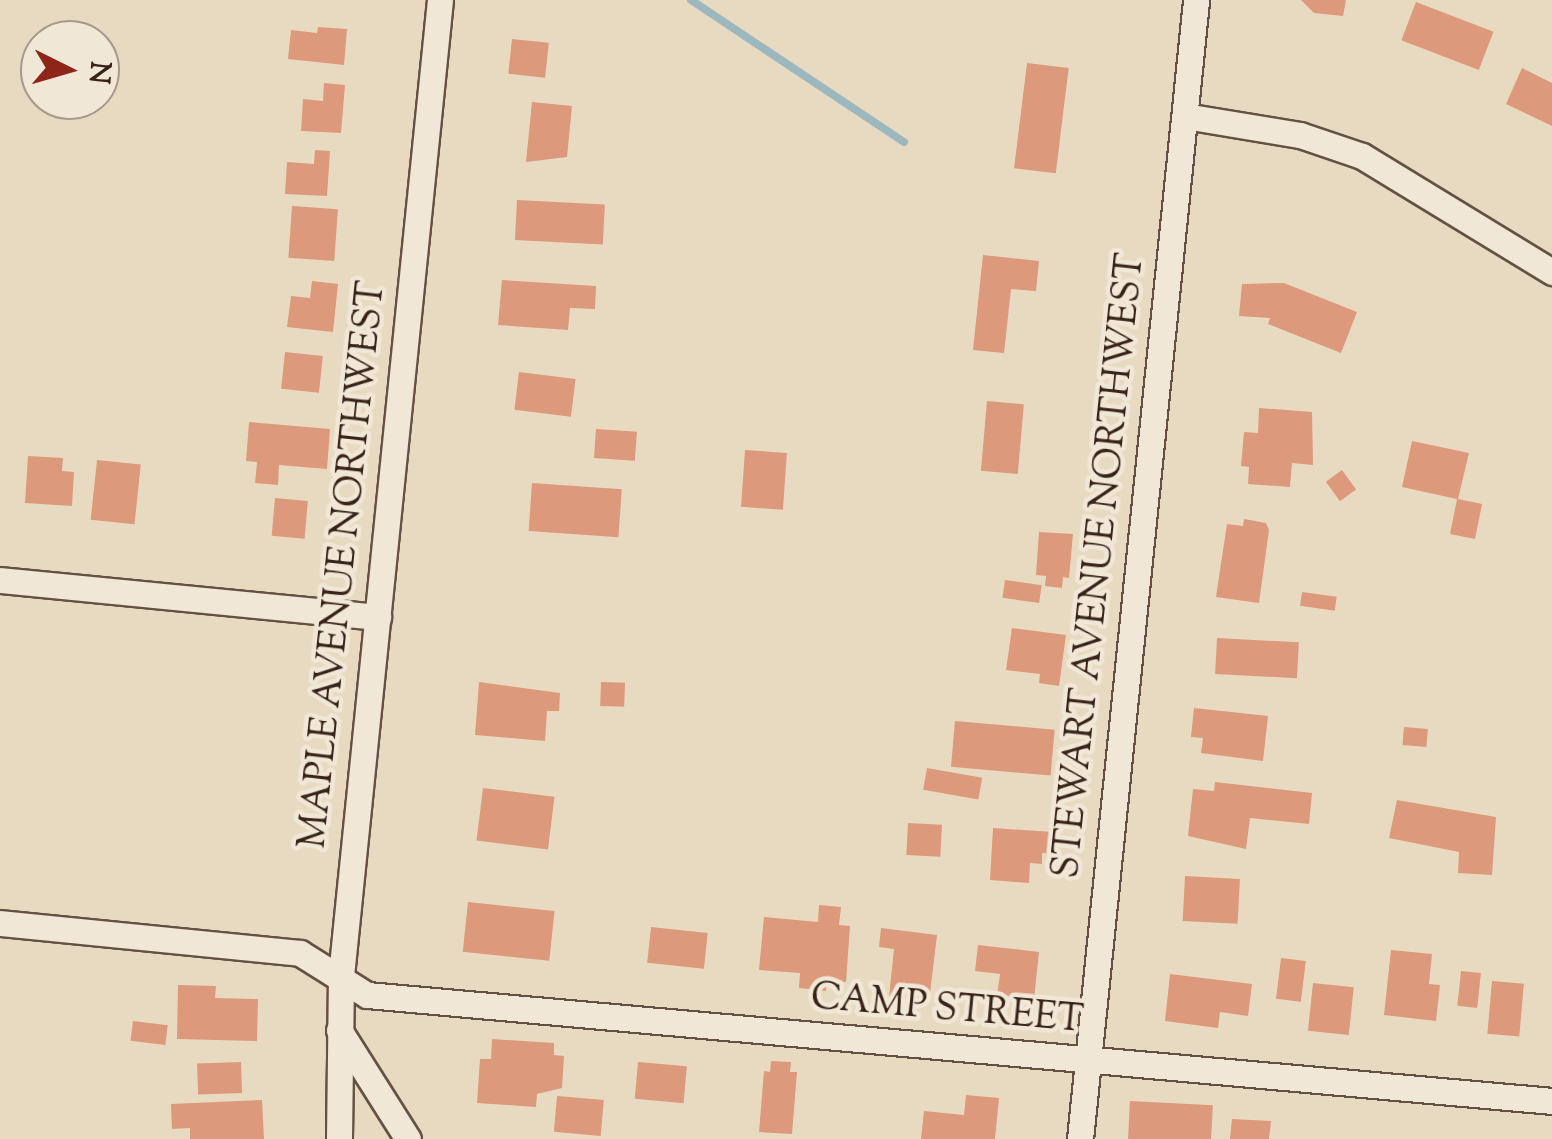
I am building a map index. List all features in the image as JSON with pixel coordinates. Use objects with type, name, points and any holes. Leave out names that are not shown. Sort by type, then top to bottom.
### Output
[{"type":"street","name":"MAPLE AVENUE NORTHWEST","points":[[339,1139],[341,976],[440,0]]},
{"type":"street","name":"STEWART AVENUE NORTHWEST","points":[[1080,1139],[1196,0]]},
{"type":"street","points":[[1185,116],[1300,135],[1362,156],[1552,272]]},
{"type":"street","points":[[0,580],[378,617]]},
{"type":"street","name":"CAMP STREET","points":[[0,923],[300,953],[367,994],[1552,1101]]},
{"type":"street","points":[[339,1030],[408,1139]]},
{"type":"building","points":[[1301,0],[1346,0],[1343,16],[1314,13]]},
{"type":"building","points":[[1416,2],[1493,32],[1479,70],[1401,40]]},
{"type":"building","points":[[318,27],[347,29],[344,65],[288,59],[291,30],[317,33]]},
{"type":"building","points":[[512,39],[549,43],[545,78],[508,74]]},
{"type":"building","points":[[1027,63],[1069,68],[1056,173],[1014,168]]},
{"type":"building","points":[[1522,68],[1552,83],[1552,126],[1506,104]]},
{"type":"building","points":[[324,83],[345,85],[341,133],[301,131],[303,99],[323,101]]},
{"type":"building","points":[[532,102],[572,106],[567,157],[526,162]]},
{"type":"building","points":[[315,150],[330,151],[327,196],[285,194],[287,162],[314,164]]},
{"type":"building","points":[[517,200],[605,205],[603,245],[515,240]]},
{"type":"building","points":[[292,206],[338,209],[334,261],[288,258]]},
{"type":"building","points":[[983,255],[1039,261],[1036,291],[1011,289],[1004,353],[973,350]]},
{"type":"building","points":[[502,280],[596,286],[595,309],[570,308],[568,330],[498,325]]},
{"type":"building","points":[[312,281],[338,284],[333,332],[287,327],[291,296],[310,298]]},
{"type":"building","points":[[1284,283],[1357,312],[1341,353],[1268,324],[1270,318],[1239,316],[1242,284]]},
{"type":"building","points":[[285,352],[323,356],[319,393],[281,389]]},
{"type":"building","points":[[519,372],[576,379],[571,417],[514,410]]},
{"type":"building","points":[[987,401],[1024,404],[1018,474],[981,471]]},
{"type":"building","points":[[1259,408],[1312,412],[1313,465],[1292,463],[1290,487],[1248,484],[1249,467],[1241,466],[1244,432],[1258,433]]},
{"type":"building","points":[[249,422],[330,429],[327,469],[279,465],[278,485],[255,483],[257,462],[246,461]]},
{"type":"building","points":[[596,429],[637,432],[635,461],[594,458]]},
{"type":"building","points":[[1412,441],[1469,453],[1458,499],[1482,504],[1475,539],[1450,534],[1457,499],[1402,487]]},
{"type":"building","points":[[745,450],[787,453],[783,510],[741,507]]},
{"type":"building","points":[[28,456],[63,458],[62,471],[74,472],[72,506],[25,503]]},
{"type":"building","points":[[97,460],[141,465],[134,524],[91,520]]},
{"type":"building","points":[[1342,470],[1356,489],[1340,501],[1326,482]]},
{"type":"building","points":[[532,483],[622,489],[618,537],[529,531]]},
{"type":"building","points":[[275,498],[308,501],[305,539],[272,536]]},
{"type":"building","points":[[1244,519],[1266,523],[1269,530],[1259,603],[1216,597],[1227,524],[1243,526]]},
{"type":"building","points":[[1039,532],[1073,534],[1069,578],[1063,577],[1062,588],[1045,586],[1046,576],[1036,575]]},
{"type":"building","points":[[1005,580],[1042,585],[1039,603],[1002,598]]},
{"type":"building","points":[[1302,592],[1337,597],[1335,611],[1300,606]]},
{"type":"building","points":[[1012,628],[1066,635],[1059,686],[1039,683],[1040,674],[1006,670]]},
{"type":"building","points":[[1217,638],[1299,642],[1297,678],[1215,674]]},
{"type":"building","points":[[479,682],[560,693],[559,711],[547,711],[545,741],[475,735]]},
{"type":"building","points":[[601,682],[625,683],[624,707],[600,706]]},
{"type":"building","points":[[1194,708],[1268,716],[1263,761],[1201,753],[1203,738],[1191,737]]},
{"type":"building","points":[[955,721],[1055,730],[1051,776],[951,767]]},
{"type":"building","points":[[1404,727],[1428,729],[1426,747],[1402,745]]},
{"type":"building","points":[[927,768],[982,778],[978,799],[923,790]]},
{"type":"building","points":[[1215,782],[1312,793],[1309,824],[1250,818],[1246,849],[1188,836],[1193,789],[1214,791]]},
{"type":"building","points":[[483,788],[554,797],[548,849],[477,841]]},
{"type":"building","points":[[1397,800],[1496,817],[1492,875],[1458,873],[1459,852],[1389,838]]},
{"type":"building","points":[[908,823],[942,825],[940,857],[906,855]]},
{"type":"building","points":[[993,828],[1054,832],[1053,854],[1042,853],[1042,864],[1030,863],[1029,883],[990,880]]},
{"type":"building","points":[[1185,876],[1240,879],[1238,924],[1183,921]]},
{"type":"building","points":[[468,902],[555,911],[549,961],[463,952]]},
{"type":"building","points":[[819,905],[841,907],[839,925],[850,926],[846,982],[827,981],[826,991],[799,988],[800,973],[759,970],[764,917],[818,922]]},
{"type":"building","points":[[651,927],[708,933],[704,969],[647,963]]},
{"type":"building","points":[[881,928],[937,935],[929,1002],[889,997],[894,949],[879,947]]},
{"type":"building","points":[[978,945],[1039,952],[1034,999],[997,995],[1000,974],[975,971]]},
{"type":"building","points":[[1391,950],[1432,954],[1429,984],[1440,985],[1436,1021],[1384,1015]]},
{"type":"building","points":[[1281,958],[1306,961],[1301,1002],[1276,999]]},
{"type":"building","points":[[1461,971],[1481,973],[1477,1008],[1457,1006]]},
{"type":"building","points":[[1170,974],[1252,984],[1248,1016],[1220,1012],[1218,1028],[1165,1021]]},
{"type":"building","points":[[1492,981],[1524,984],[1519,1037],[1487,1034]]},
{"type":"building","points":[[1313,983],[1354,987],[1349,1035],[1308,1031]]},
{"type":"building","points":[[178,985],[216,986],[215,998],[258,999],[257,1041],[177,1039]]},
{"type":"building","points":[[133,1021],[168,1025],[165,1045],[131,1041]]},
{"type":"building","points":[[492,1039],[554,1043],[554,1055],[564,1056],[562,1088],[537,1094],[536,1107],[477,1103],[480,1059],[491,1059]]},
{"type":"building","points":[[771,1061],[791,1062],[790,1072],[797,1072],[792,1134],[759,1132],[764,1071],[770,1072]]},
{"type":"building","points":[[241,1062],[242,1093],[198,1095],[197,1064]]},
{"type":"building","points":[[638,1062],[687,1066],[684,1103],[635,1099]]},
{"type":"building","points":[[966,1095],[999,1098],[995,1139],[921,1139],[924,1111],[964,1115]]},
{"type":"building","points":[[557,1096],[604,1100],[601,1136],[554,1132]]},
{"type":"building","points":[[262,1100],[264,1139],[190,1139],[190,1128],[172,1129],[171,1104]]},
{"type":"building","points":[[1130,1101],[1213,1105],[1211,1139],[1128,1139]]},
{"type":"building","points":[[1232,1119],[1271,1121],[1269,1139],[1230,1139]]},
{"type":"waterway","points":[[691,0],[904,142]]}]
